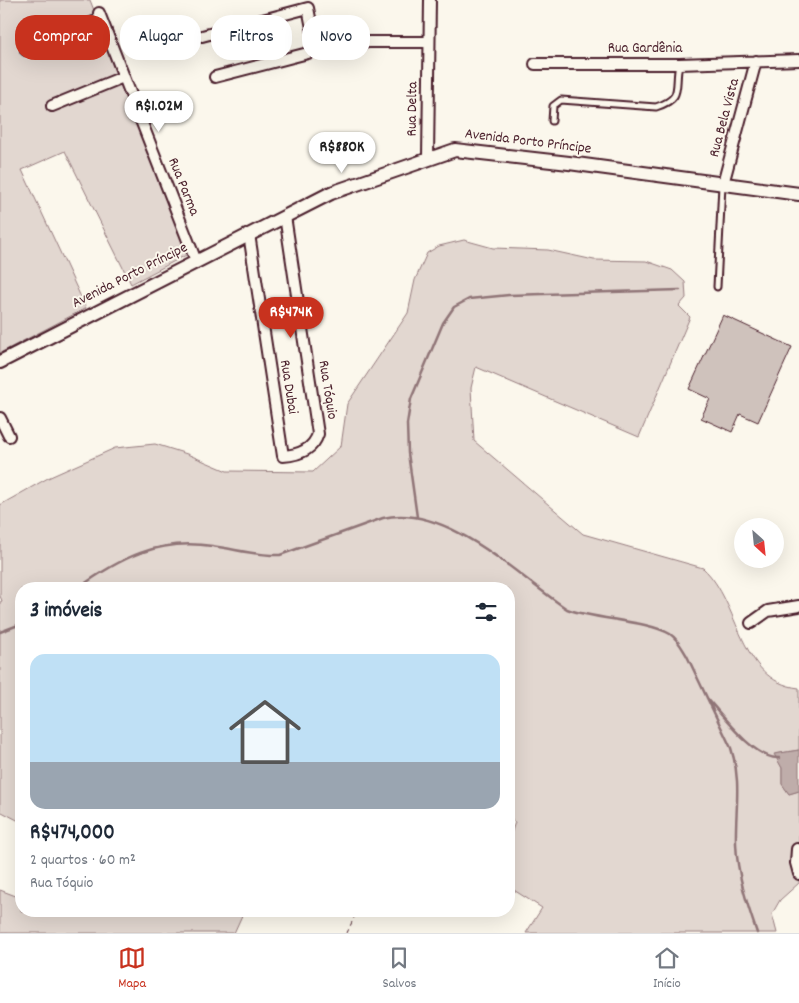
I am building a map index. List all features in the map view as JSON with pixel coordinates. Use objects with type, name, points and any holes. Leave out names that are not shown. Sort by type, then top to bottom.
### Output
[{"type":"street","name":"Rua Delta","points":[[428,158],[430,0]]},
{"type":"street","points":[[202,36],[308,8],[309,15]]},
{"type":"street","points":[[370,42],[429,42]]},
{"type":"street","name":"Rua Parma","points":[[110,43],[196,261]]},
{"type":"street","points":[[215,78],[302,55]]},
{"type":"street","name":"Rua Gardênia","points":[[535,64],[679,64],[781,59],[799,60]]},
{"type":"street","name":"Rua Bela Vista","points":[[723,184],[756,61]]},
{"type":"street","points":[[52,106],[123,77]]},
{"type":"street","name":"Avenida Porto Príncipe","points":[[0,362],[331,193],[454,150],[799,194]]},
{"type":"street","name":"Rua Tóquio","points":[[283,456],[297,455],[309,448],[315,444],[318,434],[285,216]]},
{"type":"street","name":"Rua Dubai","points":[[249,234],[283,456]]},
{"type":"street","points":[[0,418],[9,436]]},
{"type":"street","points":[[751,623],[768,611],[799,606]]},
{"type":"street","points":[[797,849],[796,863],[799,874]]},
{"type":"lane","points":[[552,122],[553,106],[561,100],[656,107],[671,102],[676,97],[679,64]]},
{"type":"lane","points":[[717,287],[723,184]]},
{"type":"path","points":[[347,933],[355,917]]},
{"type":"shaded area","points":[[0,0],[90,0],[96,15],[15,15],[15,60],[110,60],[110,52],[188,254],[131,284],[65,151],[22,170],[86,308],[0,353]]},
{"type":"shaded area","points":[[464,240],[493,248],[548,250],[594,260],[646,261],[672,270],[685,282],[686,298],[679,306],[690,317],[639,437],[476,367],[471,388],[474,441],[583,534],[703,568],[716,583],[742,638],[752,656],[764,671],[779,682],[799,688],[799,750],[775,754],[782,768],[782,784],[789,794],[799,791],[799,883],[780,900],[772,914],[777,933],[526,933],[542,908],[515,891],[515,582],[15,582],[15,819],[0,811],[0,602],[2,601],[0,596],[0,505],[48,478],[115,448],[155,444],[187,454],[227,471],[313,472],[341,446],[347,404],[408,313],[415,280],[427,253],[439,246]]},
{"type":"shaded area","points":[[799,750],[799,791],[789,794],[782,784],[782,768],[774,754]]},
{"type":"shaded area","points":[[0,890],[15,896],[15,917],[241,917],[234,933],[0,933]]},
{"type":"building","points":[[723,315],[792,347],[758,422],[740,414],[732,432],[701,418],[710,399],[689,389]]},
{"type":"waterway","points":[[417,517],[408,453],[407,424],[411,399],[443,323],[454,307],[469,299],[509,295],[680,290]]},
{"type":"waterway","points":[[87,582],[124,560],[157,548],[192,544],[280,555],[383,518],[407,516],[432,521],[456,532],[504,562],[567,609],[592,616],[648,626],[670,634],[678,641],[687,656],[731,748],[737,784],[736,843],[738,866],[746,900],[757,933]]},
{"type":"waterway","points":[[0,632],[15,626]]},
{"type":"waterway","points":[[707,698],[730,725],[750,744],[770,757],[779,758]]}]
